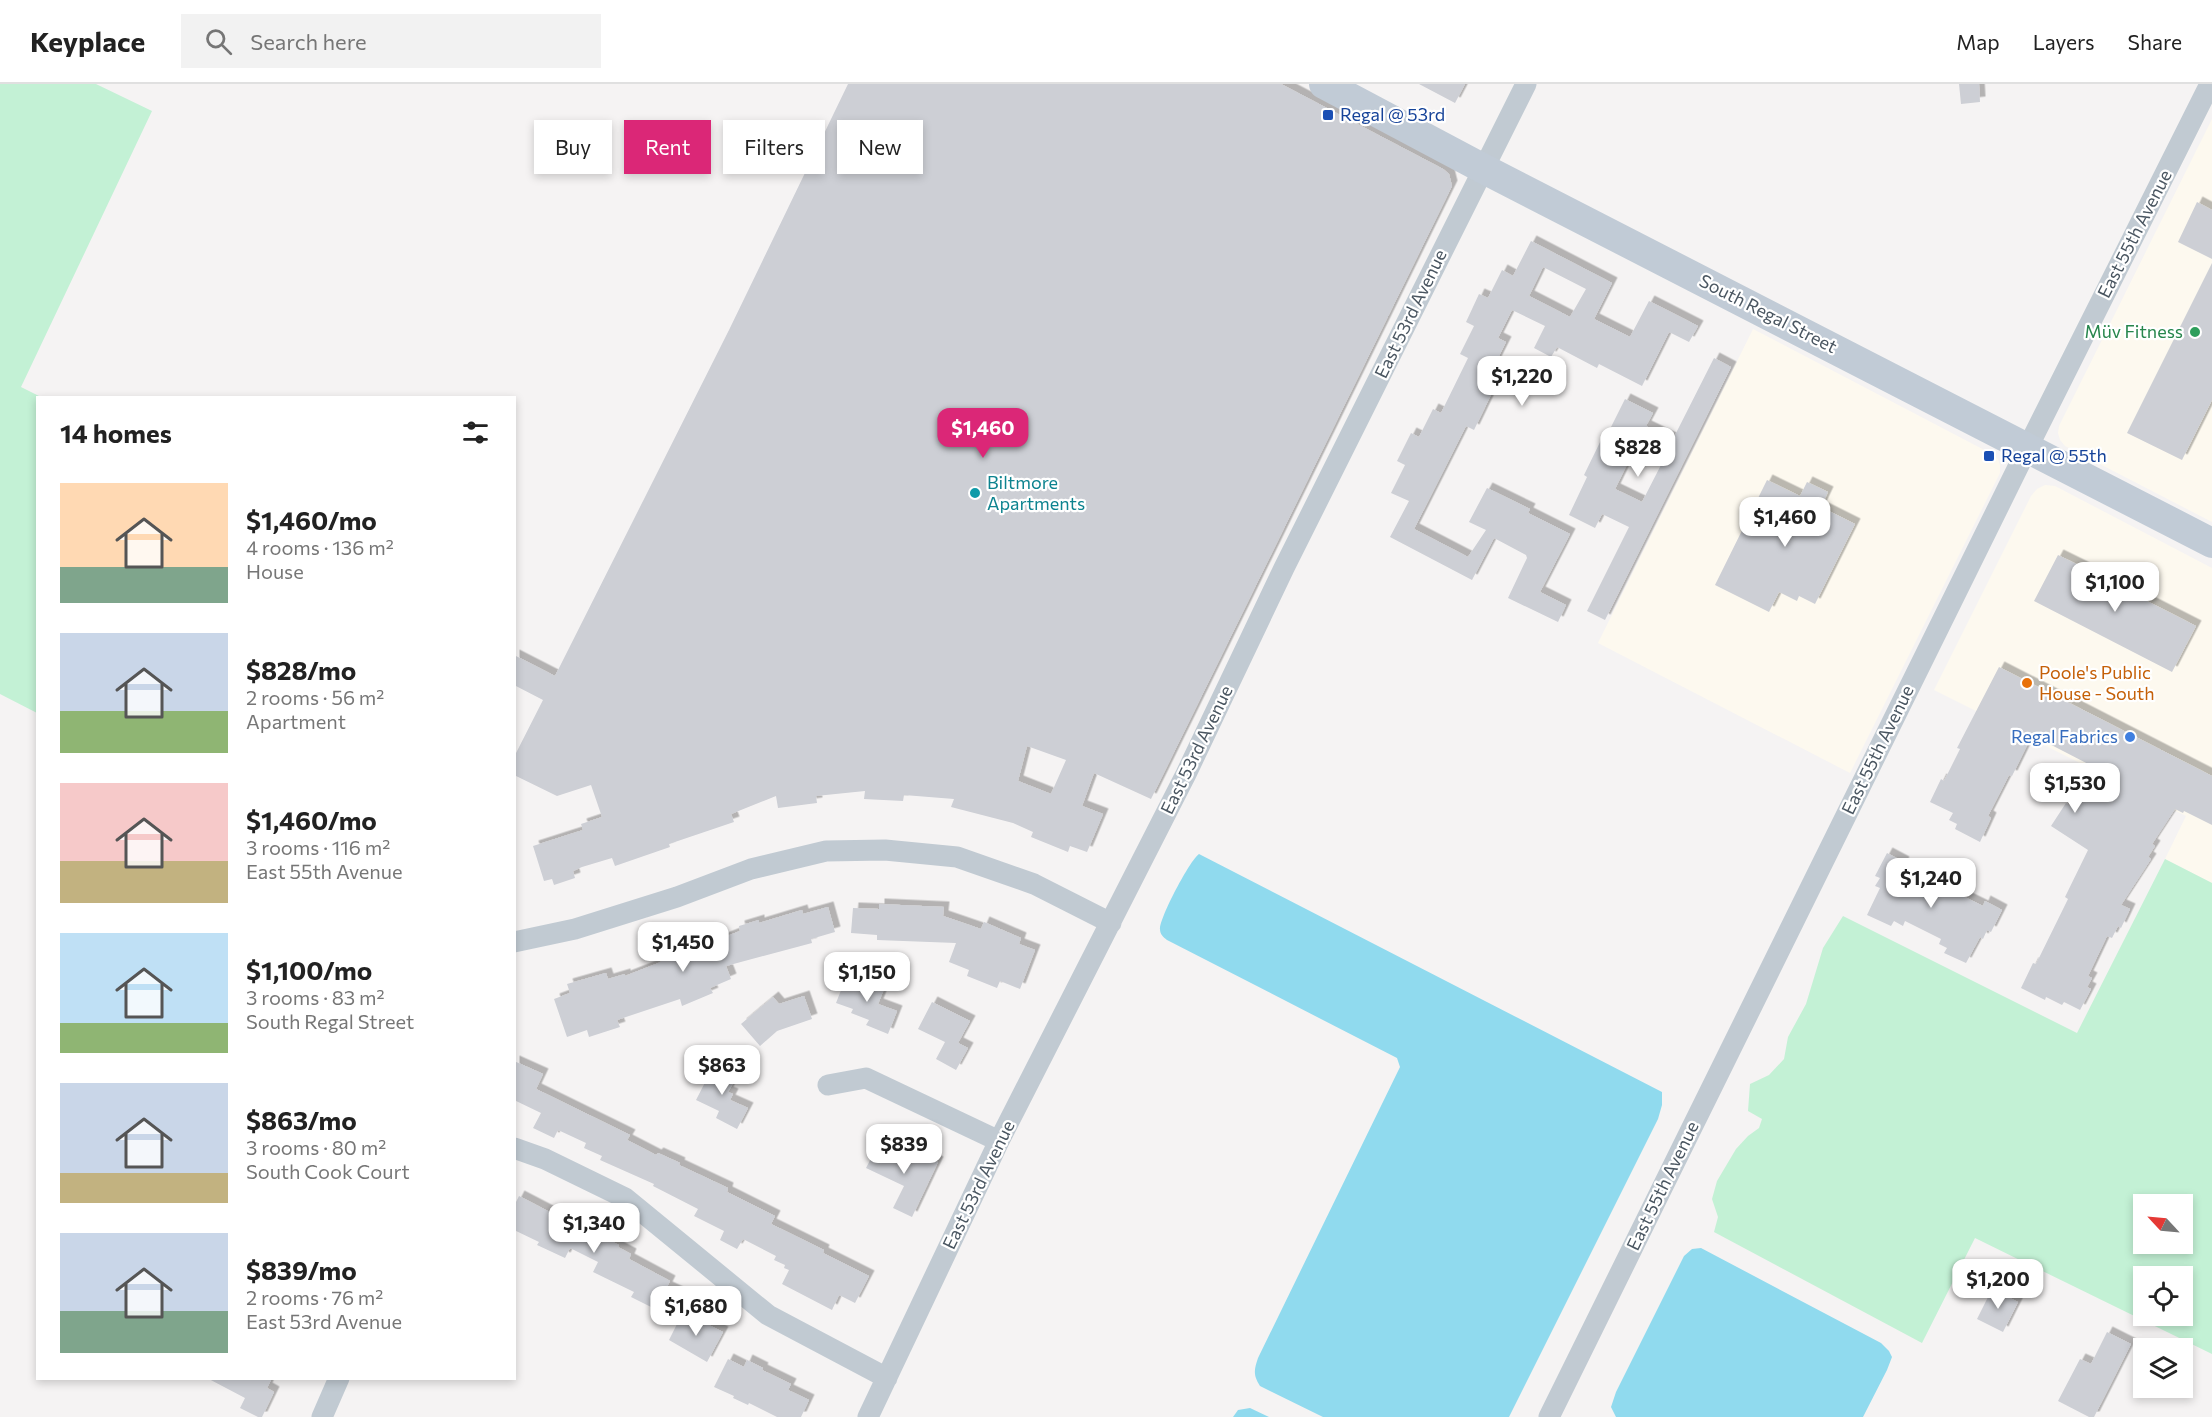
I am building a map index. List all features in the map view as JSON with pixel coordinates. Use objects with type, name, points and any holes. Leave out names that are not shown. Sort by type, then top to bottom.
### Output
[{"type":"main road","name":"South Regal Street","points":[[1324,84],[1482,168],[2212,543]]},
{"type":"street","name":"East 53rd Avenue","points":[[868,1417],[999,1140],[1186,774],[1284,568],[1526,84]]},
{"type":"street","name":"East 55th Avenue","points":[[1549,1417],[2210,84]]},
{"type":"street","points":[[516,942],[575,929],[677,897],[751,869],[826,851],[885,850],[957,857],[1034,884],[1111,923]]},
{"type":"street","points":[[828,1085],[866,1078],[999,1140]]},
{"type":"street","points":[[516,1149],[545,1159],[625,1198],[768,1315],[887,1378]]},
{"type":"street","points":[[322,1417],[338,1380]]},
{"type":"shaded area","points":[[2212,119],[2212,522],[2065,446],[2058,433],[2059,426]]},
{"type":"shaded area","points":[[1753,329],[1992,454],[1998,459],[2000,465],[2000,473],[1850,773],[1598,643]]},
{"type":"shaded area","points":[[2045,485],[2055,486],[2212,568],[2212,883],[2165,859],[2186,816],[1934,690],[2031,496]]},
{"type":"green space","points":[[0,84],[96,84],[152,111],[21,387],[39,396],[36,396],[36,712],[0,694]]},
{"type":"green space","points":[[2165,859],[2212,883],[2212,1354],[2193,1345],[2193,1338],[2179,1338],[2155,1326],[2193,1326],[2193,1266],[2133,1266],[2133,1315],[1975,1238],[1922,1343],[1714,1232],[1718,1217],[1712,1199],[1717,1181],[1736,1149],[1759,1128],[1762,1119],[1748,1111],[1750,1084],[1769,1075],[1784,1059],[1788,1037],[1806,1004],[1823,948],[1843,916],[2077,1033]]},
{"type":"water","points":[[1199,854],[1662,1092],[1662,1105],[1658,1119],[1509,1417],[1323,1417],[1260,1386],[1256,1379],[1258,1358],[1400,1067],[1397,1058],[1163,937],[1160,929],[1165,913],[1183,877]]},
{"type":"water","points":[[1701,1248],[1881,1343],[1889,1351],[1892,1357],[1887,1370],[1863,1417],[1616,1417],[1611,1407],[1616,1392],[1684,1256],[1692,1249]]},
{"type":"water","points":[[1250,1408],[1269,1417],[1233,1417],[1238,1410]]},
{"type":"building","name":"Biltmore Apartments","points":[[848,84],[1281,84],[1449,174],[1452,186],[1151,799],[1094,773],[1082,806],[1103,814],[1087,852],[1070,846],[1068,852],[1031,837],[1033,832],[1013,823],[951,807],[954,799],[904,795],[903,801],[864,799],[865,791],[816,796],[817,803],[778,808],[776,796],[731,814],[734,822],[669,844],[670,847],[615,866],[612,858],[582,867],[573,871],[575,878],[554,885],[552,879],[544,881],[533,846],[583,830],[581,824],[602,817],[591,785],[557,796],[516,776],[516,753],[543,700],[516,686],[516,656],[555,676],[729,330],[804,174],[825,174],[825,132]],"holes":[[[1027,746],[1066,760],[1051,794],[1018,781]]]},
{"type":"building","points":[[1419,84],[1465,84],[1455,103]]},
{"type":"building","points":[[1959,84],[1979,84],[1980,102],[1961,104]]},
{"type":"building","points":[[2197,202],[2212,210],[2212,259],[2178,242]]},
{"type":"building","points":[[1531,241],[1612,283],[1594,319],[1630,337],[1649,301],[1698,326],[1689,342],[1669,332],[1642,386],[1599,364],[1597,368],[1557,347],[1551,357],[1534,348],[1545,326],[1512,310],[1498,338],[1506,342],[1492,370],[1501,374],[1474,430],[1466,426],[1414,529],[1468,557],[1486,530],[1469,522],[1487,488],[1530,509],[1528,513],[1570,534],[1540,592],[1566,605],[1558,622],[1508,598],[1527,558],[1526,555],[1494,538],[1472,580],[1390,537],[1409,501],[1391,493],[1405,465],[1397,461],[1411,433],[1419,437],[1433,409],[1441,413],[1468,358],[1460,354],[1474,326],[1466,322],[1479,294],[1488,298],[1502,270],[1513,276]],"holes":[[[1543,267],[1586,289],[1570,317],[1529,296]]]},
{"type":"building","name":"Müv Fitness","points":[[2212,263],[2212,400],[2182,460],[2127,433]]},
{"type":"building","points":[[1714,358],[1731,367],[1605,620],[1587,611],[1629,527],[1602,514],[1595,528],[1569,515],[1587,477],[1584,475],[1625,399],[1653,413],[1646,426],[1673,439]],"holes":[[[1633,452],[1661,465],[1642,502],[1615,489]]]},
{"type":"building","points":[[1767,480],[1800,496],[1807,482],[1828,492],[1821,507],[1855,524],[1815,604],[1799,596],[1797,601],[1779,592],[1769,612],[1715,585]]},
{"type":"building","points":[[2058,555],[2148,599],[2147,601],[2196,626],[2172,672],[2034,601]]},
{"type":"building","points":[[1999,667],[2212,776],[2212,825],[2175,809],[2152,844],[2155,846],[2148,857],[2151,859],[2121,905],[2130,909],[2121,928],[2118,926],[2112,938],[2107,936],[2088,976],[2092,978],[2087,987],[2091,989],[2080,1010],[2064,1002],[2062,1005],[2046,997],[2045,1000],[2021,988],[2033,963],[2036,964],[2068,899],[2065,897],[2088,850],[2051,826],[2066,803],[2070,806],[2094,767],[2032,735],[2012,776],[2009,775],[1988,816],[1991,818],[1980,842],[1955,829],[1957,824],[1949,820],[1953,813],[1930,802],[1941,779],[1944,781],[1960,749],[1957,748]]},
{"type":"building","points":[[1887,853],[1904,862],[1902,866],[1983,906],[1985,901],[2002,910],[1991,932],[1987,930],[1983,939],[1980,937],[1966,963],[1944,953],[1947,948],[1939,944],[1941,939],[1905,921],[1903,926],[1894,921],[1891,926],[1867,915],[1880,888],[1875,886],[1880,878],[1875,876]]},
{"type":"building","points":[[879,904],[944,907],[943,916],[981,929],[984,922],[1021,938],[1019,944],[1035,950],[1020,989],[1000,981],[997,988],[967,976],[969,970],[949,962],[956,943],[877,940],[877,935],[851,933],[853,908],[879,909]]},
{"type":"building","points":[[828,907],[835,932],[811,939],[812,943],[726,966],[731,979],[710,988],[713,993],[682,1006],[680,999],[617,1020],[620,1027],[589,1037],[587,1030],[567,1037],[554,999],[570,993],[567,984],[606,973],[608,979],[625,974],[625,976],[661,962],[658,954],[679,946],[696,941],[699,947],[740,931],[739,926],[759,920],[759,923],[802,910],[803,914]]},
{"type":"building","points":[[847,975],[884,989],[878,1004],[897,1011],[888,1034],[866,1025],[869,1020],[851,1013],[853,1009],[836,1003]]},
{"type":"building","points":[[804,996],[812,1019],[777,1031],[760,1046],[741,1024],[773,997],[779,1004]]},
{"type":"building","points":[[932,1002],[970,1021],[958,1043],[968,1048],[956,1070],[936,1059],[945,1042],[918,1029]]},
{"type":"building","points":[[516,1062],[543,1074],[536,1089],[630,1135],[627,1140],[656,1155],[658,1153],[680,1163],[679,1165],[728,1188],[727,1192],[775,1216],[771,1224],[824,1250],[823,1253],[869,1276],[855,1303],[839,1295],[832,1310],[782,1284],[789,1270],[784,1268],[785,1265],[774,1260],[776,1256],[743,1239],[737,1249],[720,1240],[724,1231],[694,1216],[698,1209],[653,1186],[654,1184],[600,1160],[602,1156],[584,1148],[586,1143],[558,1130],[554,1138],[533,1128],[541,1113],[516,1101]]},
{"type":"building","points":[[715,1063],[738,1075],[728,1092],[733,1094],[730,1100],[748,1108],[737,1129],[716,1118],[719,1111],[696,1100]]},
{"type":"building","points":[[879,1143],[913,1159],[916,1152],[938,1162],[912,1217],[893,1208],[904,1186],[866,1168]]},
{"type":"building","points":[[519,1196],[619,1245],[618,1247],[631,1254],[629,1259],[670,1281],[667,1287],[680,1293],[669,1316],[631,1297],[634,1292],[593,1272],[598,1262],[570,1248],[565,1258],[537,1245],[539,1242],[516,1231],[516,1202]]},
{"type":"building","points":[[1992,1289],[2018,1302],[2003,1332],[1977,1319]]},
{"type":"building","points":[[683,1312],[723,1332],[707,1362],[669,1340]]},
{"type":"building","points":[[2107,1332],[2131,1344],[2094,1417],[2089,1417],[2058,1401],[2080,1359],[2091,1364]]},
{"type":"building","points":[[728,1359],[744,1367],[747,1360],[791,1384],[788,1390],[809,1400],[801,1417],[777,1417],[714,1387]]},
{"type":"building","points":[[211,1380],[271,1380],[267,1388],[274,1392],[262,1417],[240,1408],[245,1398]]},
{"type":"place","name":"Regal @ 53rd","points":[[1328,115]]},
{"type":"place","name":"Müv Fitness","points":[[2195,332]]},
{"type":"place","name":"Regal @ 55th","points":[[1989,456]]},
{"type":"place","name":"Biltmore Apartments","points":[[975,493]]},
{"type":"place","name":"Poole's Public House - South","points":[[2027,683]]},
{"type":"place","name":"Regal Fabrics","points":[[2130,737]]}]
